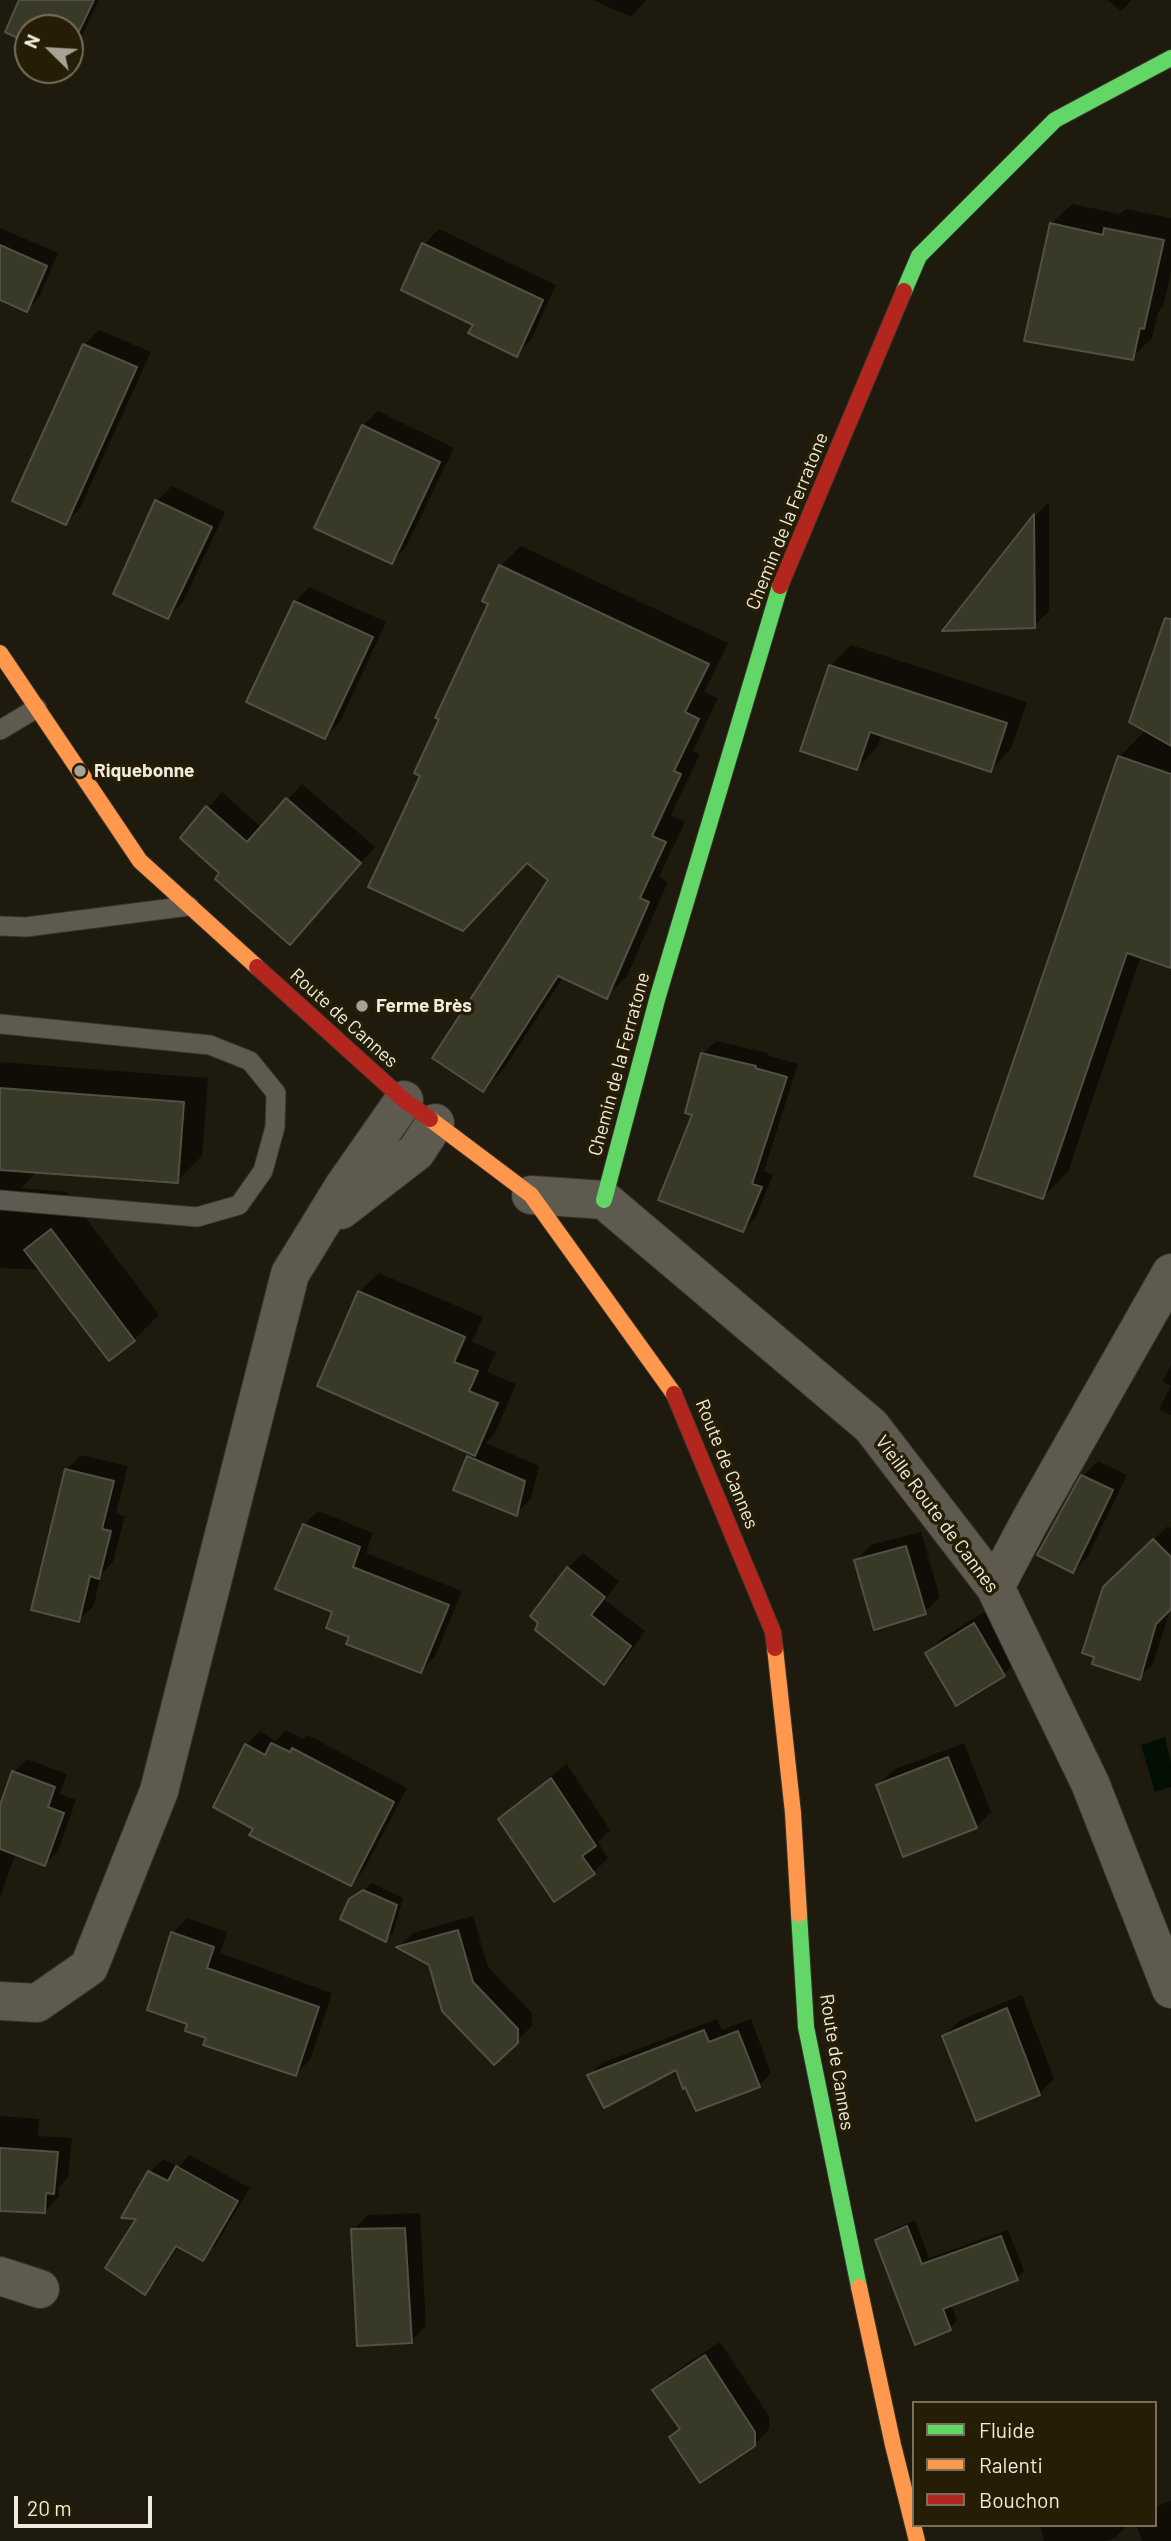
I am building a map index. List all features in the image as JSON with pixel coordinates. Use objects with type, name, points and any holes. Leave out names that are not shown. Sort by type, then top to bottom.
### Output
[{"type":"main road","name":"Chemin de la Ferratone","points":[[604,1200],[658,996],[779,588],[919,256],[1055,120],[1171,58]]},
{"type":"main road","name":"Route de Cannes","points":[[0,653],[140,861],[404,1100],[531,1195],[677,1398],[774,1632],[793,1813],[806,2027],[833,2169],[912,2521]]},
{"type":"street","points":[[0,2001],[37,2003],[89,1967],[159,1791],[290,1274],[344,1186],[404,1100]]},
{"type":"street","points":[[318,1229],[416,1152],[435,1124]]},
{"type":"street","points":[[531,1195],[604,1200]]},
{"type":"street","name":"Vieille Route de Cannes","points":[[604,1200],[871,1426],[995,1587],[1090,1783],[1171,1989]]},
{"type":"street","points":[[995,1587],[1171,1273]]},
{"type":"street","points":[[0,2276],[40,2289]]},
{"type":"lane","points":[[0,730],[37,708]]},
{"type":"lane","points":[[0,926],[26,928],[190,906]]},
{"type":"lane","points":[[0,1024],[210,1045],[250,1061],[276,1093],[275,1127],[262,1171],[239,1205],[197,1217],[0,1200]]},
{"type":"shaded area","points":[[1165,1737],[1171,1763],[1171,1787],[1155,1792],[1141,1745]]},
{"type":"building","points":[[19,0],[94,0],[84,21],[84,14],[14,14],[14,36],[5,32]]},
{"type":"building","points":[[1050,223],[1103,235],[1104,228],[1164,240],[1144,329],[1140,328],[1133,360],[1024,341]]},
{"type":"building","points":[[422,243],[543,300],[517,357],[468,333],[473,325],[401,290]]},
{"type":"building","points":[[0,245],[47,266],[27,312],[0,300]]},
{"type":"building","points":[[83,344],[137,367],[66,525],[12,501]]},
{"type":"building","points":[[362,425],[440,462],[392,564],[314,528]]},
{"type":"building","points":[[155,500],[212,527],[168,619],[113,594]]},
{"type":"building","points":[[1034,514],[1035,628],[942,631]]},
{"type":"building","points":[[499,565],[709,664],[685,712],[699,719],[674,771],[681,774],[652,836],[666,842],[640,898],[649,902],[607,999],[558,976],[483,1092],[432,1058],[548,880],[527,863],[463,931],[368,887],[420,776],[414,773],[439,719],[435,718],[488,604],[482,601]]},
{"type":"building","points":[[294,601],[373,637],[325,739],[246,702]]},
{"type":"building","points":[[1165,618],[1171,619],[1171,746],[1129,722]]},
{"type":"building","points":[[829,665],[1007,723],[991,772],[870,732],[857,770],[800,751]]},
{"type":"building","points":[[1118,756],[1171,774],[1171,968],[1127,953],[1043,1199],[974,1176]]},
{"type":"building","points":[[286,798],[361,863],[290,945],[215,879],[219,873],[180,838],[206,806],[247,842]]},
{"type":"building","points":[[701,1053],[756,1066],[755,1068],[787,1077],[752,1184],[762,1187],[743,1232],[658,1200],[692,1115],[685,1113]]},
{"type":"building","points":[[0,1088],[184,1102],[178,1183],[0,1170]]},
{"type":"building","points":[[51,1229],[135,1341],[109,1361],[24,1250]]},
{"type":"building","points":[[358,1291],[465,1337],[454,1362],[478,1371],[469,1391],[498,1403],[475,1456],[317,1386]]},
{"type":"building","points":[[467,1456],[525,1481],[517,1516],[453,1490]]},
{"type":"building","points":[[65,1469],[114,1481],[102,1529],[111,1531],[99,1579],[90,1576],[79,1622],[31,1610]]},
{"type":"building","points":[[1081,1475],[1113,1490],[1073,1573],[1037,1555]]},
{"type":"building","points":[[303,1524],[360,1547],[353,1567],[449,1605],[421,1673],[346,1644],[349,1637],[326,1628],[332,1612],[275,1589]]},
{"type":"building","points":[[1153,1539],[1171,1557],[1171,1609],[1156,1624],[1140,1680],[1092,1664],[1094,1657],[1082,1653],[1103,1587]]},
{"type":"building","points":[[906,1546],[926,1614],[874,1630],[854,1560]]},
{"type":"building","points":[[567,1567],[605,1597],[591,1615],[631,1646],[604,1685],[535,1630],[538,1623],[530,1616]]},
{"type":"building","points":[[974,1623],[1005,1676],[956,1706],[925,1653]]},
{"type":"building","points":[[271,1743],[290,1752],[292,1748],[394,1802],[351,1886],[249,1835],[253,1829],[213,1807],[245,1744],[265,1755]]},
{"type":"building","points":[[948,1757],[977,1828],[903,1857],[876,1785]]},
{"type":"building","points":[[12,1771],[55,1787],[48,1807],[64,1813],[45,1866],[0,1849],[0,1805]]},
{"type":"building","points":[[551,1778],[596,1846],[582,1856],[595,1874],[554,1902],[498,1819]]},
{"type":"building","points":[[363,1890],[397,1905],[386,1942],[340,1919],[349,1899]]},
{"type":"building","points":[[458,1930],[473,1982],[518,2029],[518,2043],[494,2065],[442,2011],[429,1965],[396,1947]]},
{"type":"building","points":[[171,1932],[214,1947],[207,1968],[319,2007],[296,2076],[203,2045],[206,2038],[185,2031],[187,2024],[147,2010]]},
{"type":"building","points":[[1007,2008],[1040,2095],[976,2121],[942,2036]]},
{"type":"building","points":[[704,2030],[709,2042],[738,2031],[760,2087],[696,2111],[676,2070],[604,2108],[587,2075]]},
{"type":"building","points":[[0,2148],[58,2152],[54,2194],[46,2193],[45,2213],[0,2211]]},
{"type":"building","points":[[176,2166],[238,2201],[203,2261],[176,2246],[145,2295],[105,2268],[136,2219],[121,2218],[148,2171],[168,2181]]},
{"type":"building","points":[[907,2226],[922,2264],[1001,2236],[1018,2280],[943,2309],[951,2330],[915,2345],[875,2240]]},
{"type":"building","points":[[405,2228],[412,2343],[357,2346],[351,2229]]},
{"type":"building","points":[[705,2355],[755,2432],[755,2446],[700,2483],[669,2437],[680,2429],[652,2390]]},
{"type":"traffic: fast","points":[[904,291],[919,256],[1055,120],[1171,58]]},
{"type":"traffic: fast","points":[[604,1200],[658,996],[780,586]]},
{"type":"traffic: fast","points":[[799,1914],[806,2027],[859,2287]]},
{"type":"traffic: slow","points":[[0,653],[140,861],[257,967]]},
{"type":"traffic: slow","points":[[430,1119],[531,1195],[674,1394]]},
{"type":"traffic: slow","points":[[775,1648],[793,1813],[799,1914]]},
{"type":"traffic: slow","points":[[859,2287],[912,2521]]},
{"type":"traffic: slow","points":[[914,2527],[917,2541]]},
{"type":"traffic: jam","points":[[780,586],[904,291]]},
{"type":"traffic: jam","points":[[257,967],[404,1100],[430,1119]]},
{"type":"traffic: jam","points":[[674,1394],[773,1632],[775,1648]]},
{"type":"place","name":"Riquebonne","points":[[80,771]]},
{"type":"place","name":"Ferme Brès","points":[[362,1006]]}]
